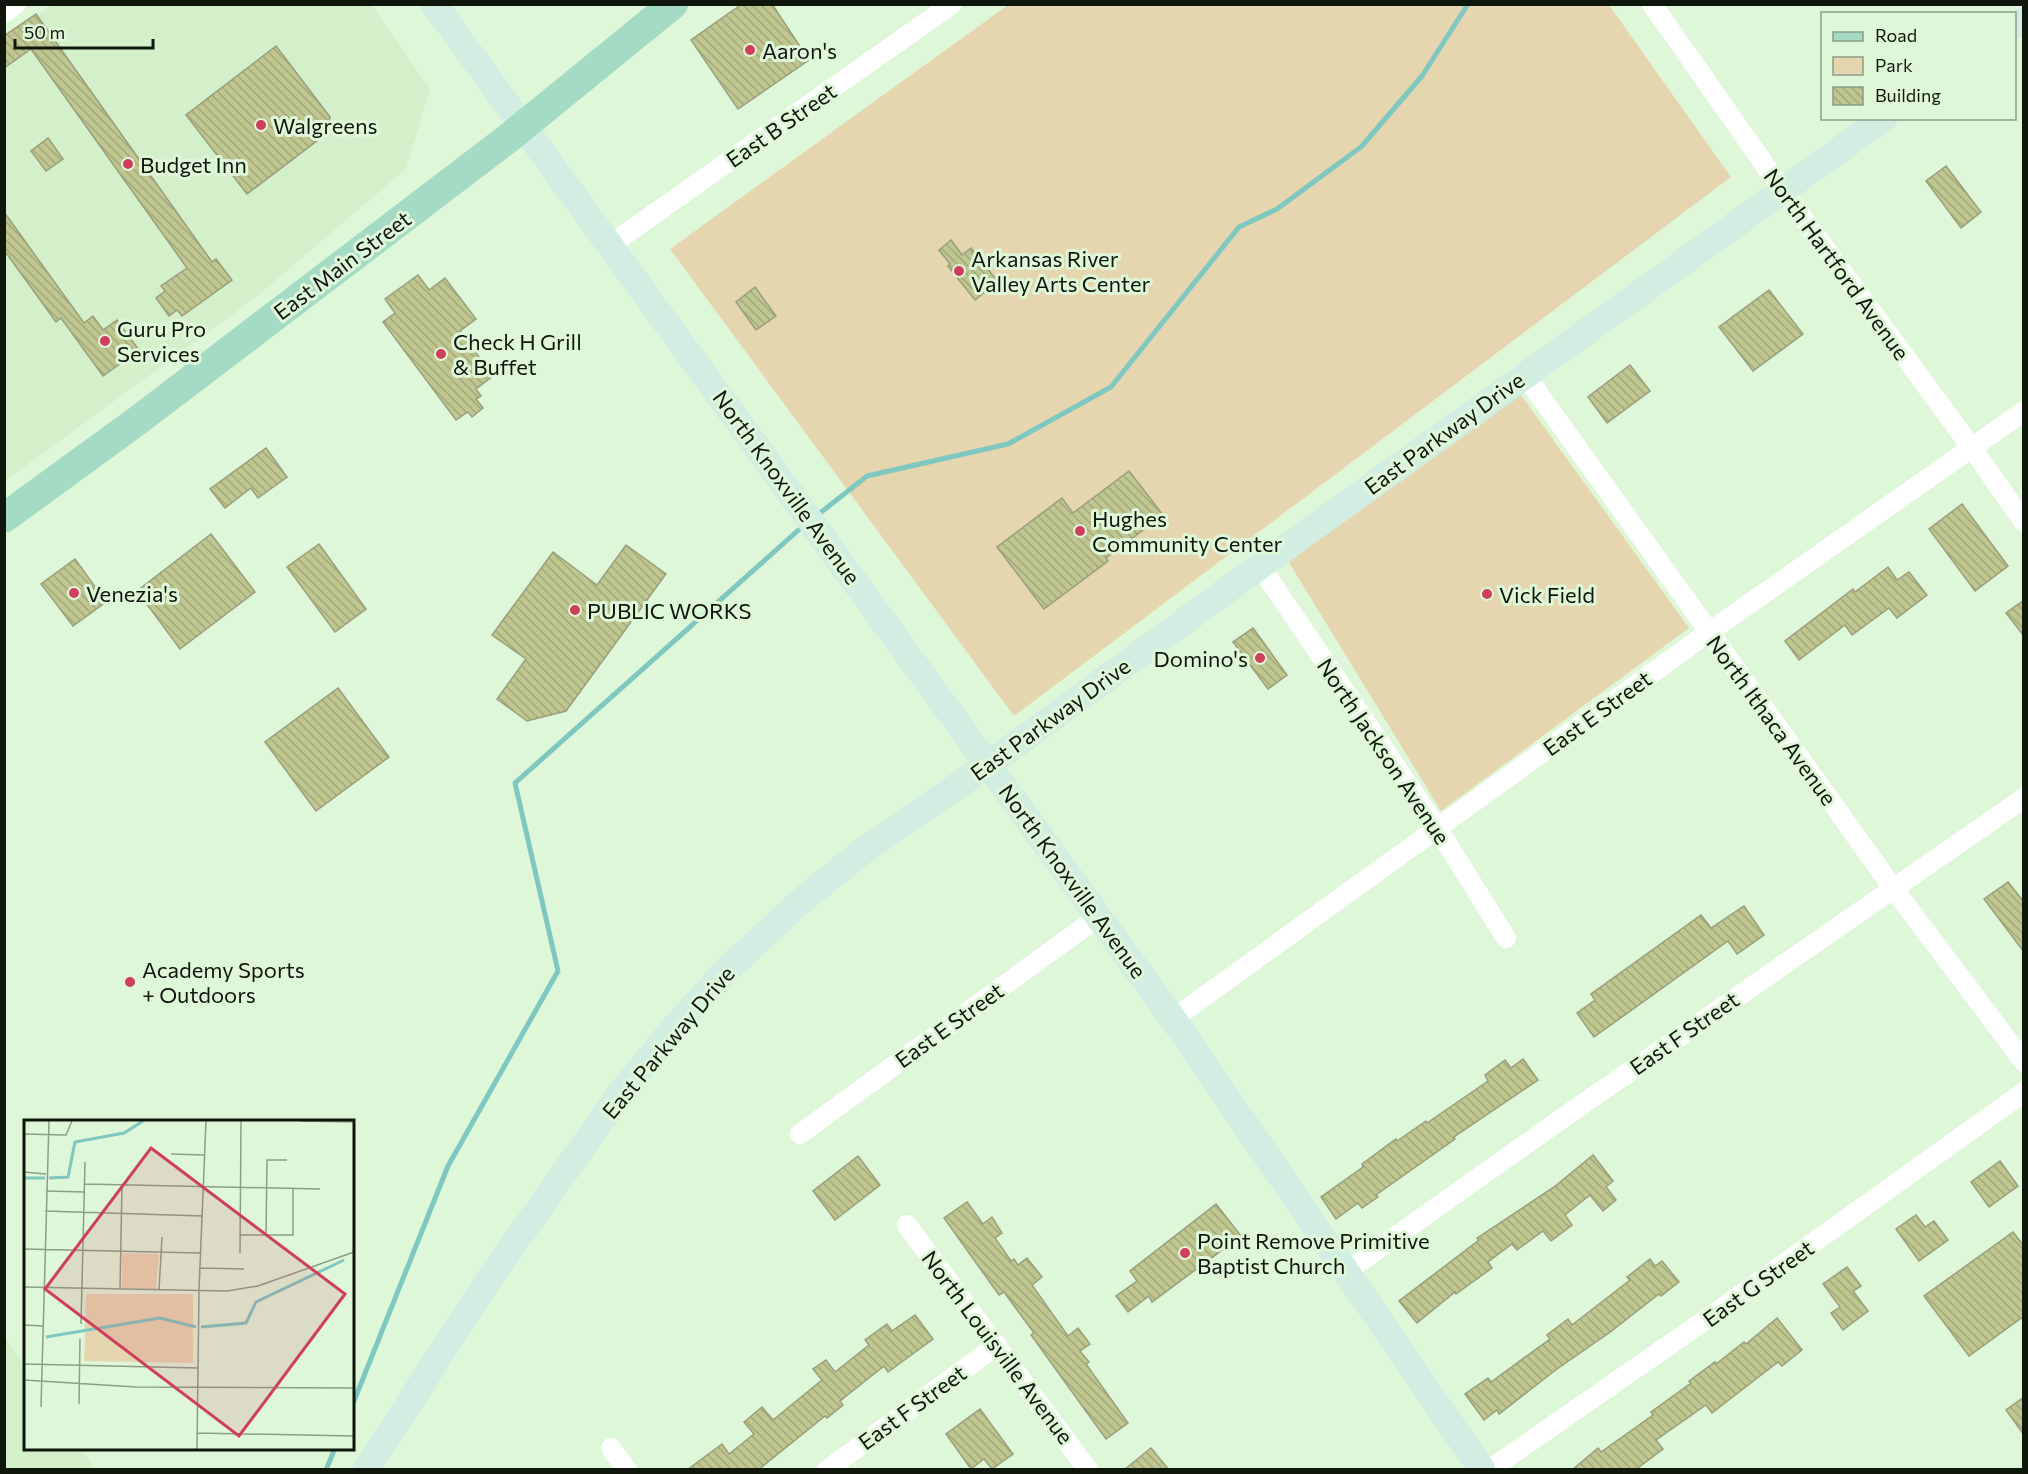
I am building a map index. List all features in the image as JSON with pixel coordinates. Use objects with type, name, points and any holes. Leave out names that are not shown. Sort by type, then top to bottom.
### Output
[{"type":"main road","name":"North Knoxville Avenue","points":[[434,4],[1173,1019],[1482,1470]]},
{"type":"main road","name":"East Main Street","points":[[4,518],[137,421],[523,126],[673,4]]},
{"type":"main road","name":"East Parkway Drive","points":[[366,1470],[487,1282],[620,1094],[677,1024],[729,968],[800,902],[859,854],[989,764],[1260,566],[1881,120]]},
{"type":"street","points":[[4,13],[16,4]]},
{"type":"street","name":"East B Street","points":[[610,245],[952,4]]},
{"type":"street","name":"North Hartford Avenue","points":[[1652,4],[1783,191],[2024,522]]},
{"type":"street","name":"North Ithaca Avenue","points":[[1525,375],[1893,888],[2024,1062]]},
{"type":"street","name":"East E Street","points":[[1173,1019],[1708,632],[2024,411]]},
{"type":"street","name":"North Jackson Avenue","points":[[1260,566],[1438,829],[1506,938]]},
{"type":"street","name":"East F Street","points":[[1347,1271],[2024,798]]},
{"type":"street","name":"East E Street","points":[[800,1134],[1098,916]]},
{"type":"street","name":"East G Street","points":[[1489,1470],[1711,1316],[2024,1092]]},
{"type":"street","name":"North Louisville Avenue","points":[[907,1225],[1089,1470]]},
{"type":"street","name":"East F Street","points":[[827,1470],[997,1345]]},
{"type":"street","points":[[611,1448],[627,1470]]},
{"type":"shaded area","points":[[52,5],[372,5],[430,89],[406,169],[255,298],[5,481],[4,38]]},
{"type":"shaded area","points":[[5,1336],[24,1365],[24,1450],[82,1450],[95,1469],[5,1469]]},
{"type":"green space","points":[[1008,5],[1609,5],[1731,177],[1014,716],[670,249]]},
{"type":"green space","name":"Vick Field","points":[[1521,395],[1689,628],[1441,811],[1288,561]]},
{"type":"building","name":"Aaron's","points":[[742,4],[772,4],[809,60],[738,109],[691,40]]},
{"type":"building","name":"Budget Inn","points":[[36,14],[212,262],[216,259],[232,280],[182,316],[177,310],[169,316],[156,298],[165,291],[161,286],[187,268],[31,49],[4,68],[4,36]]},
{"type":"building","name":"Walgreens","points":[[276,46],[330,117],[326,134],[247,194],[186,115]]},
{"type":"building","points":[[48,138],[63,159],[46,171],[31,151]]},
{"type":"building","points":[[1946,166],[1981,212],[1961,228],[1926,181]]},
{"type":"building","points":[[4,212],[84,323],[93,316],[103,330],[117,320],[139,350],[103,376],[61,318],[56,322],[4,250]]},
{"type":"building","name":"Arkansas River Valley Arts Center","points":[[951,240],[962,255],[971,248],[998,282],[975,300],[948,266],[950,264],[939,250]]},
{"type":"building","name":"Check H Grill & Buffet","points":[[418,275],[429,290],[445,278],[476,319],[460,331],[493,376],[476,389],[481,396],[476,399],[483,408],[472,417],[468,412],[456,420],[383,322],[395,313],[385,299]]},
{"type":"building","points":[[755,287],[776,316],[756,330],[736,302]]},
{"type":"building","points":[[1769,290],[1803,334],[1753,371],[1719,327]]},
{"type":"building","points":[[1630,365],[1650,391],[1607,423],[1588,397]]},
{"type":"building","points":[[266,448],[287,477],[258,498],[251,488],[225,508],[210,489]]},
{"type":"building","name":"Hughes Community Center","points":[[1129,471],[1163,515],[1106,558],[1108,561],[1044,609],[997,547],[1062,498],[1073,513]]},
{"type":"building","points":[[1962,504],[2008,566],[1975,591],[1929,529]]},
{"type":"building","points":[[211,534],[255,592],[180,649],[137,591]]},
{"type":"building","points":[[319,544],[366,609],[335,632],[287,567]]},
{"type":"building","name":"PUBLIC WORKS","points":[[626,545],[666,574],[566,711],[527,721],[497,699],[526,659],[492,635],[553,552],[597,585]]},
{"type":"building","name":"Venezia's","points":[[75,559],[106,602],[73,626],[41,584]]},
{"type":"building","points":[[1888,567],[1897,580],[1909,572],[1927,595],[1897,618],[1889,608],[1852,635],[1845,625],[1799,660],[1785,641],[1853,589],[1855,592]]},
{"type":"building","points":[[2024,600],[2024,636],[2006,613]]},
{"type":"building","name":"Domino's","points":[[1253,628],[1287,675],[1268,689],[1233,642]]},
{"type":"building","points":[[338,688],[389,757],[316,811],[265,742]]},
{"type":"building","points":[[2008,882],[2024,902],[2024,952],[1984,899]]},
{"type":"building","points":[[1744,906],[1764,935],[1737,954],[1728,941],[1594,1037],[1577,1013],[1595,1000],[1591,994],[1701,915],[1711,928]]},
{"type":"building","points":[[1523,1059],[1538,1080],[1454,1137],[1455,1139],[1376,1195],[1378,1197],[1362,1208],[1358,1203],[1336,1219],[1321,1197],[1363,1167],[1362,1164],[1396,1139],[1397,1141],[1426,1121],[1427,1123],[1488,1081],[1485,1075],[1505,1060],[1511,1068]]},
{"type":"building","points":[[1593,1155],[1613,1181],[1606,1187],[1616,1200],[1603,1211],[1590,1195],[1565,1215],[1572,1225],[1551,1241],[1543,1231],[1517,1250],[1512,1244],[1488,1262],[1492,1268],[1456,1294],[1455,1292],[1417,1323],[1399,1301],[1479,1240],[1477,1238],[1554,1187]]},
{"type":"building","points":[[858,1156],[880,1185],[835,1220],[813,1191]]},
{"type":"building","points":[[2000,1161],[2018,1186],[1989,1207],[1971,1182]]},
{"type":"building","points":[[967,1202],[983,1224],[992,1217],[1002,1233],[995,1238],[1011,1261],[1014,1259],[1018,1265],[1027,1258],[1042,1277],[1032,1285],[1068,1336],[1078,1328],[1090,1344],[1080,1351],[1089,1362],[1086,1364],[1128,1423],[1106,1439],[1031,1335],[1034,1333],[1004,1292],[999,1295],[944,1218]]},
{"type":"building","name":"Point Remove Primitive Baptist Church","points":[[1216,1204],[1241,1236],[1152,1302],[1149,1296],[1128,1312],[1116,1296],[1137,1281],[1130,1271]]},
{"type":"building","points":[[1916,1215],[1925,1227],[1934,1221],[1948,1240],[1919,1261],[1896,1229]]},
{"type":"building","points":[[2013,1232],[2024,1246],[2024,1316],[1969,1356],[1924,1296]]},
{"type":"building","points":[[1650,1259],[1655,1266],[1662,1261],[1679,1282],[1661,1296],[1659,1294],[1499,1414],[1497,1410],[1484,1420],[1465,1394],[1488,1378],[1491,1382],[1550,1339],[1547,1335],[1568,1319],[1572,1325],[1630,1280],[1627,1277]]},
{"type":"building","points":[[1847,1267],[1861,1286],[1853,1291],[1868,1311],[1843,1330],[1831,1313],[1840,1307],[1823,1284]]},
{"type":"building","points":[[915,1315],[933,1339],[888,1372],[884,1366],[840,1401],[843,1405],[827,1418],[825,1416],[758,1470],[687,1470],[722,1444],[729,1454],[754,1434],[744,1422],[762,1407],[773,1420],[822,1380],[813,1369],[826,1360],[835,1372],[869,1345],[865,1340],[887,1324],[892,1331]]},
{"type":"building","points":[[1777,1318],[1802,1350],[1782,1366],[1778,1362],[1712,1413],[1706,1405],[1656,1440],[1663,1449],[1635,1470],[1572,1470],[1598,1448],[1601,1452],[1653,1415],[1651,1412],[1691,1383],[1689,1381],[1744,1342],[1746,1344]]},
{"type":"building","points":[[2024,1397],[2024,1435],[2006,1410]]},
{"type":"building","points":[[980,1409],[1013,1454],[992,1469],[984,1459],[971,1469],[946,1434]]},
{"type":"building","points":[[1151,1448],[1169,1470],[1124,1470]]},
{"type":"waterway","points":[[815,517],[867,476],[1008,444],[1111,387],[1239,227],[1277,209],[1361,147],[1422,76],[1468,4]]},
{"type":"waterway","points":[[354,1401],[448,1166],[558,971],[515,783],[803,526]]},
{"type":"waterway","points":[[326,1470],[334,1450]]},
{"type":"place","name":"Aaron's","points":[[750,50]]},
{"type":"place","name":"Walgreens","points":[[261,125]]},
{"type":"place","name":"Budget Inn","points":[[128,164]]},
{"type":"place","name":"Arkansas River Valley Arts Center","points":[[959,271]]},
{"type":"place","name":"Guru Pro Services","points":[[105,341]]},
{"type":"place","name":"Check H Grill & Buffet","points":[[441,354]]},
{"type":"place","name":"Hughes Community Center","points":[[1080,531]]},
{"type":"place","name":"Venezia's","points":[[74,593]]},
{"type":"place","name":"Vick Field","points":[[1487,594]]},
{"type":"place","name":"PUBLIC WORKS","points":[[575,610]]},
{"type":"place","name":"Domino's","points":[[1260,658]]},
{"type":"place","name":"Academy Sports + Outdoors","points":[[130,982]]},
{"type":"place","name":"Point Remove Primitive Baptist Church","points":[[1185,1253]]}]
